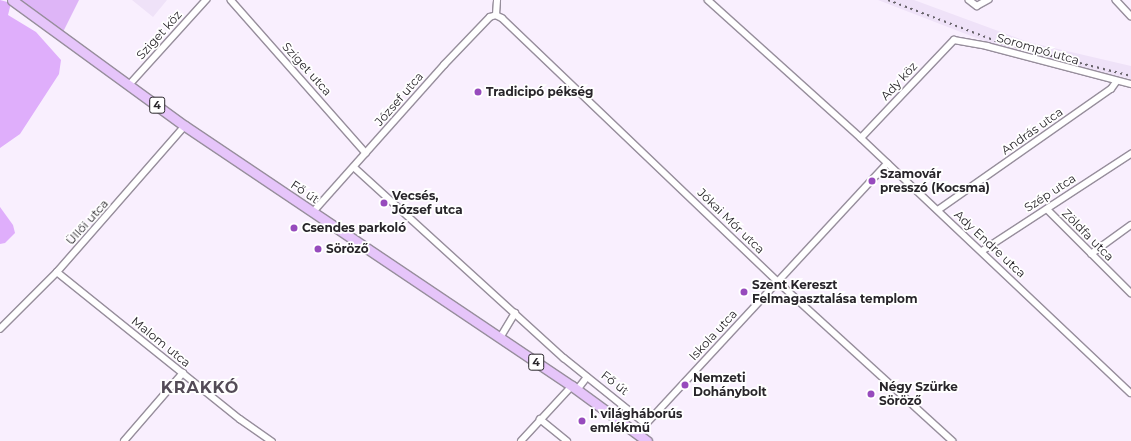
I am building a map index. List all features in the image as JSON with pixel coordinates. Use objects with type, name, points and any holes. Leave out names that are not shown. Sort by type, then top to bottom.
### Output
[{"type":"main road","name":"Fő út","points":[[12,0],[185,126],[574,388],[647,441]]},
{"type":"street","name":"Sziget köz","points":[[129,85],[206,0]]},
{"type":"street","name":"Sziget utca","points":[[231,0],[366,153]]},
{"type":"street","points":[[496,15],[497,0]]},
{"type":"street","name":"Ady Endre utca","points":[[708,0],[861,138],[1131,393]]},
{"type":"street","points":[[969,0],[977,6],[988,0]]},
{"type":"street","points":[[1116,0],[1131,16]]},
{"type":"street","name":"József utca","points":[[313,212],[444,65],[490,17],[496,15]]},
{"type":"street","name":"Jókai Mór utca","points":[[496,15],[502,18],[778,282],[953,441]]},
{"type":"street","name":"Ady köz","points":[[861,138],[954,40]]},
{"type":"street","name":"Sorompó utca","points":[[954,40],[987,46],[1116,82],[1131,84]]},
{"type":"street","name":"András utca","points":[[938,210],[1111,89],[1116,82]]},
{"type":"street","name":"Üllői utca","points":[[0,328],[57,272],[185,126]]},
{"type":"street","name":"Szép utca","points":[[982,251],[1131,154]]},
{"type":"street","name":"Iskola utca","points":[[636,432],[646,424],[887,164]]},
{"type":"street","name":"Fő út","points":[[354,167],[587,378],[599,384],[646,424]]},
{"type":"street","name":"Zöldfa utca","points":[[1046,209],[1130,290]]},
{"type":"street","points":[[1091,254],[1131,225]]},
{"type":"street","name":"Malom utca","points":[[57,272],[183,374],[272,441]]},
{"type":"street","points":[[500,338],[514,313]]},
{"type":"street","points":[[124,441],[183,374]]},
{"type":"street","name":"Fő út","points":[[574,388],[587,378]]},
{"type":"street","points":[[521,441],[540,419],[574,388]]},
{"type":"street","points":[[540,419],[566,441]]},
{"type":"shaded area","points":[[0,0],[11,3],[8,15],[36,32],[61,60],[59,74],[20,134],[0,148]]},
{"type":"shaded area","points":[[12,0],[79,0],[61,36]]},
{"type":"shaded area","points":[[132,0],[167,0],[153,17]]},
{"type":"shaded area","points":[[878,0],[914,0],[1028,42],[1131,66],[1131,79],[1059,63],[984,41]]},
{"type":"shaded area","points":[[0,207],[13,225],[15,233],[5,243],[0,244]]},
{"type":"railway","points":[[888,0],[1004,44],[1131,76]]},
{"type":"place","name":"Tradicipó pékség","points":[[478,92]]},
{"type":"place","name":"Szamovár presszó (Kocsma)","points":[[872,181]]},
{"type":"place","name":"Vecsés, József utca","points":[[384,203]]},
{"type":"place","name":"Csendes parkoló","points":[[294,228]]},
{"type":"place","name":"Söröző","points":[[318,249]]},
{"type":"place","name":"Szent Kereszt Felmagasztalása templom","points":[[744,292]]},
{"type":"place","name":"Nemzeti Dohánybolt","points":[[685,385]]},
{"type":"place","name":"Négy Szürke Söröző","points":[[871,394]]},
{"type":"place","name":"I. világháborús emlékmű","points":[[582,421]]},
{"type":"district","name":"KRAKKÓ","points":[[200,388]]}]
